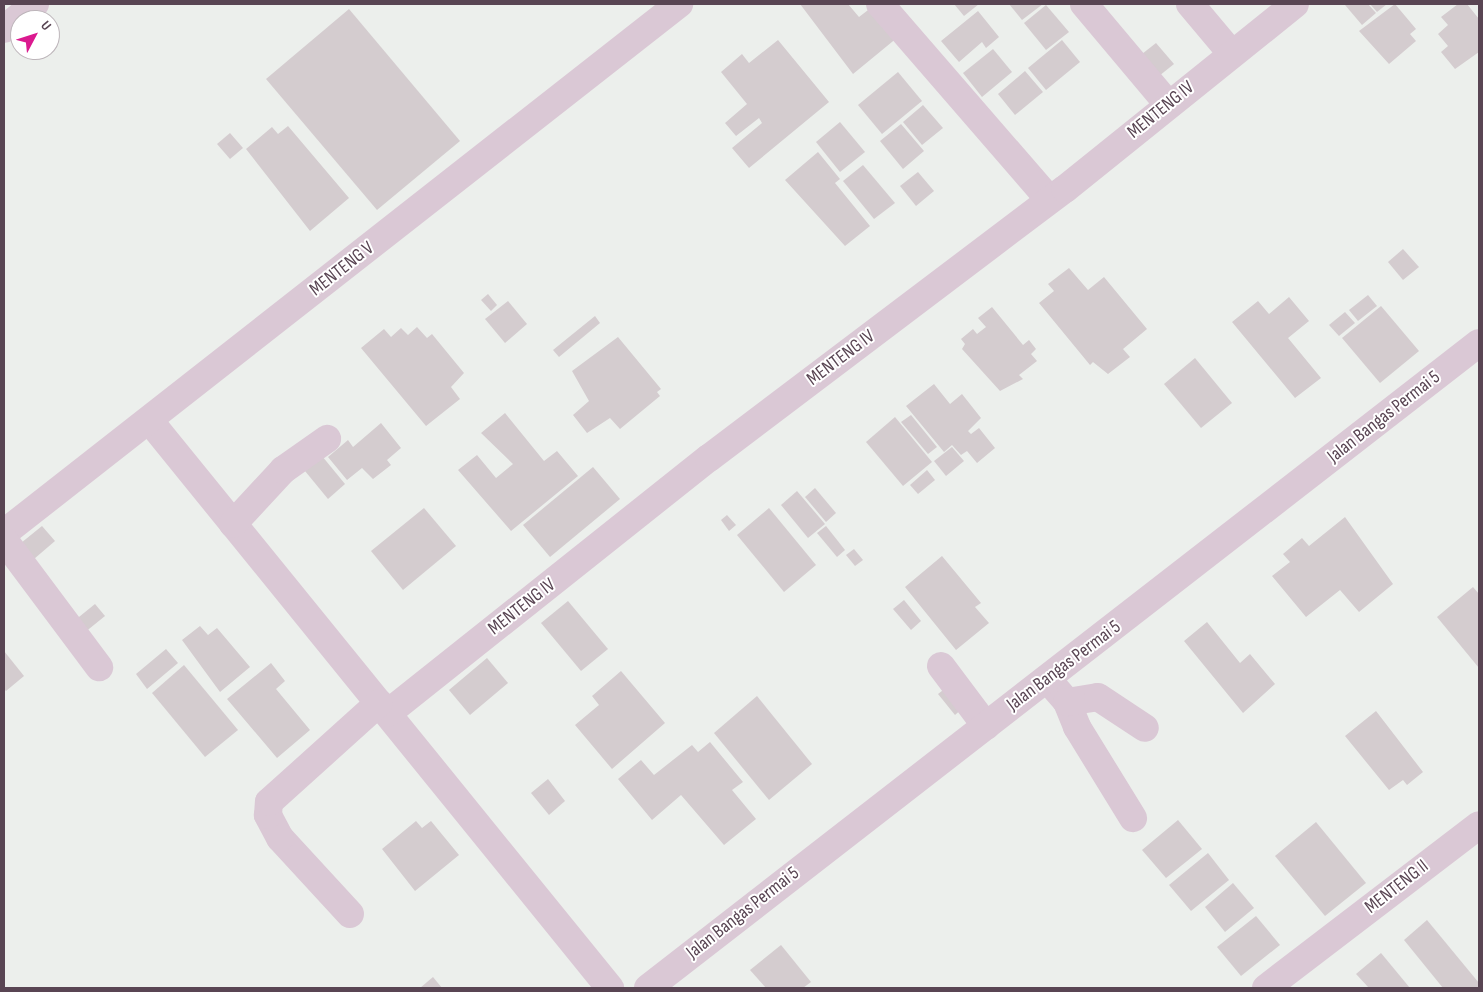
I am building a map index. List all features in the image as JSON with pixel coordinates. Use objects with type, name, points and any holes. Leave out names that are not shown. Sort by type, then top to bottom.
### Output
[{"type":"street","points":[[4,29],[35,4]]},
{"type":"street","name":"MENTENG V","points":[[4,533],[679,4]]},
{"type":"street","points":[[880,4],[1050,200]]},
{"type":"street","points":[[1084,4],[1168,104]]},
{"type":"street","points":[[1190,4],[1232,54]]},
{"type":"street","name":"MENTENG IV","points":[[350,914],[280,838],[268,815],[269,802],[383,708],[1050,200],[1295,4]]},
{"type":"street","name":"Jalan Bangas Permai 5","points":[[659,985],[986,726],[1048,680],[1479,343]]},
{"type":"street","points":[[149,420],[610,988]]},
{"type":"street","points":[[233,524],[283,470],[327,439]]},
{"type":"street","points":[[4,540],[99,667]]},
{"type":"street","points":[[941,666],[986,726]]},
{"type":"street","points":[[1048,680],[1067,702],[1077,728],[1133,818]]},
{"type":"street","points":[[1067,702],[1098,697],[1145,728]]},
{"type":"street","name":"MENTENG II","points":[[1266,988],[1479,825]]},
{"type":"building","points":[[800,4],[848,4],[859,17],[872,7],[898,37],[853,74]]},
{"type":"building","points":[[954,4],[979,4],[964,16]]},
{"type":"building","points":[[1009,4],[1043,4],[1022,20]]},
{"type":"building","points":[[1368,4],[1376,13],[1362,25],[1345,5]]},
{"type":"building","points":[[1370,4],[1387,4],[1377,12]]},
{"type":"building","points":[[1395,4],[1416,29],[1410,34],[1416,41],[1389,64],[1359,31]]},
{"type":"building","points":[[1458,4],[1467,4],[1479,19],[1479,52],[1455,69],[1441,52],[1448,46],[1438,34],[1448,25],[1441,17]]},
{"type":"building","points":[[1046,5],[1069,32],[1046,50],[1024,23]]},
{"type":"building","points":[[349,9],[460,141],[377,210],[266,79]]},
{"type":"building","points":[[978,11],[999,37],[986,48],[982,42],[959,62],[941,41]]},
{"type":"building","points":[[778,40],[829,102],[749,168],[732,148],[762,123],[759,118],[736,136],[725,123],[747,104],[721,72],[742,54],[749,63]]},
{"type":"building","points":[[1062,40],[1080,62],[1046,90],[1028,68]]},
{"type":"building","points":[[1156,43],[1174,64],[1159,76],[1142,54]]},
{"type":"building","points":[[993,49],[1012,72],[982,97],[963,73]]},
{"type":"building","points":[[1025,71],[1043,92],[1015,115],[998,94]]},
{"type":"building","points":[[898,72],[922,101],[882,134],[858,105]]},
{"type":"building","points":[[923,105],[943,128],[922,145],[903,122]]},
{"type":"building","points":[[840,122],[865,152],[840,172],[816,142]]},
{"type":"building","points":[[901,124],[924,151],[903,169],[880,141]]},
{"type":"building","points":[[288,126],[349,198],[310,231],[246,149],[272,127],[278,134]]},
{"type":"building","points":[[230,133],[243,148],[230,159],[217,144]]},
{"type":"building","points":[[818,152],[840,179],[835,183],[870,226],[845,246],[785,180]]},
{"type":"building","points":[[863,165],[895,203],[874,219],[843,181]]},
{"type":"building","points":[[918,172],[934,191],[916,206],[900,186]]},
{"type":"building","points":[[1403,249],[1419,267],[1403,280],[1388,262]]},
{"type":"building","points":[[1069,268],[1088,290],[1104,277],[1147,329],[1123,349],[1130,357],[1108,374],[1093,362],[1090,365],[1039,303],[1054,291],[1048,284]]},
{"type":"building","points":[[488,294],[497,305],[491,311],[481,300]]},
{"type":"building","points":[[1368,295],[1377,306],[1358,321],[1349,310]]},
{"type":"building","points":[[1289,297],[1309,321],[1288,338],[1321,378],[1295,398],[1232,322],[1258,301],[1269,314]]},
{"type":"building","points":[[508,301],[527,324],[505,343],[485,319]]},
{"type":"building","points":[[1381,306],[1419,351],[1380,383],[1342,338]]},
{"type":"building","points":[[992,307],[1023,345],[1029,340],[1036,349],[1031,354],[1037,361],[1019,375],[1023,379],[1000,391],[962,349],[965,344],[961,339],[973,329],[977,334],[986,327],[978,318]]},
{"type":"building","points":[[1345,312],[1355,323],[1339,336],[1329,325]]},
{"type":"building","points":[[595,316],[600,323],[559,357],[553,350]]},
{"type":"building","points":[[417,327],[427,338],[432,334],[464,373],[451,387],[460,399],[426,426],[361,348],[384,329],[391,337],[401,328],[408,335]]},
{"type":"building","points":[[618,337],[661,389],[657,392],[660,396],[620,429],[610,418],[587,433],[573,415],[589,401],[572,371]]},
{"type":"building","points":[[1195,358],[1232,403],[1201,428],[1164,384]]},
{"type":"building","points":[[934,384],[950,404],[962,394],[981,418],[968,431],[971,434],[979,428],[995,448],[977,463],[967,451],[961,455],[952,445],[944,452],[906,406]]},
{"type":"building","points":[[505,413],[544,461],[557,451],[578,476],[511,531],[458,470],[477,455],[496,478],[513,464],[481,433]]},
{"type":"building","points":[[911,415],[937,447],[928,454],[901,422]]},
{"type":"building","points":[[895,417],[932,462],[903,486],[866,442]]},
{"type":"building","points":[[381,423],[401,448],[387,460],[391,465],[373,479],[362,468],[347,480],[328,457],[348,440],[353,447]]},
{"type":"building","points":[[952,447],[964,461],[946,476],[934,461]]},
{"type":"building","points":[[322,456],[345,484],[328,499],[305,471]]},
{"type":"building","points":[[593,467],[620,499],[550,557],[523,525]]},
{"type":"building","points":[[927,470],[935,480],[918,494],[910,485]]},
{"type":"building","points":[[815,488],[836,513],[826,522],[805,497]]},
{"type":"building","points":[[797,491],[825,524],[808,538],[781,505]]},
{"type":"building","points":[[424,508],[456,546],[403,590],[371,551]]},
{"type":"building","points":[[769,508],[816,565],[784,592],[737,535]]},
{"type":"building","points":[[727,515],[736,525],[729,531],[721,520]]},
{"type":"building","points":[[1345,517],[1393,584],[1359,612],[1340,590],[1306,617],[1272,576],[1290,562],[1283,554],[1302,538],[1309,546]]},
{"type":"building","points":[[42,526],[55,541],[34,559],[21,543]]},
{"type":"building","points":[[826,526],[845,550],[837,557],[817,533]]},
{"type":"building","points":[[854,549],[863,560],[855,566],[846,555]]},
{"type":"building","points":[[942,556],[981,603],[975,607],[989,623],[956,650],[905,587]]},
{"type":"building","points":[[1473,587],[1479,594],[1479,668],[1437,617]]},
{"type":"building","points":[[904,600],[921,621],[911,630],[893,609]]},
{"type":"building","points":[[568,601],[608,649],[581,671],[541,623]]},
{"type":"building","points":[[95,604],[105,616],[84,633],[74,621]]},
{"type":"building","points":[[1207,622],[1240,663],[1250,654],[1275,684],[1243,713],[1184,641]]},
{"type":"building","points":[[200,626],[208,635],[217,628],[250,667],[220,692],[182,640]]},
{"type":"building","points":[[166,649],[178,663],[147,689],[136,674]]},
{"type":"building","points":[[4,651],[24,676],[6,691],[4,689]]},
{"type":"building","points":[[487,658],[508,683],[470,715],[449,690]]},
{"type":"building","points":[[271,663],[285,681],[276,689],[310,730],[277,758],[227,699]]},
{"type":"building","points":[[184,665],[238,730],[205,757],[152,693]]},
{"type":"building","points":[[621,671],[665,723],[612,769],[575,725],[599,705],[592,696]]},
{"type":"building","points":[[947,687],[964,707],[955,715],[938,694]]},
{"type":"building","points":[[757,696],[812,764],[769,800],[714,733]]},
{"type":"building","points":[[1376,711],[1423,772],[1407,785],[1403,780],[1389,790],[1345,736]]},
{"type":"building","points":[[710,742],[743,782],[732,790],[756,819],[724,845],[681,795],[652,820],[618,779],[641,760],[654,775],[692,745],[698,752]]},
{"type":"building","points":[[548,779],[565,801],[549,815],[531,793]]},
{"type":"building","points":[[1178,820],[1202,849],[1166,878],[1142,850]]},
{"type":"building","points":[[416,821],[422,828],[431,821],[459,855],[415,891],[382,849]]},
{"type":"building","points":[[1316,822],[1366,883],[1325,916],[1275,856]]},
{"type":"building","points":[[1208,853],[1229,880],[1191,911],[1169,885]]},
{"type":"building","points":[[1233,883],[1254,908],[1225,932],[1205,907]]},
{"type":"building","points":[[1256,916],[1280,945],[1241,976],[1217,947]]},
{"type":"building","points":[[1427,920],[1479,983],[1479,988],[1443,988],[1404,940]]},
{"type":"building","points":[[781,945],[811,982],[803,988],[766,988],[750,970]]},
{"type":"building","points":[[1381,953],[1410,988],[1369,988],[1356,974]]},
{"type":"building","points":[[433,977],[442,988],[420,988]]}]
